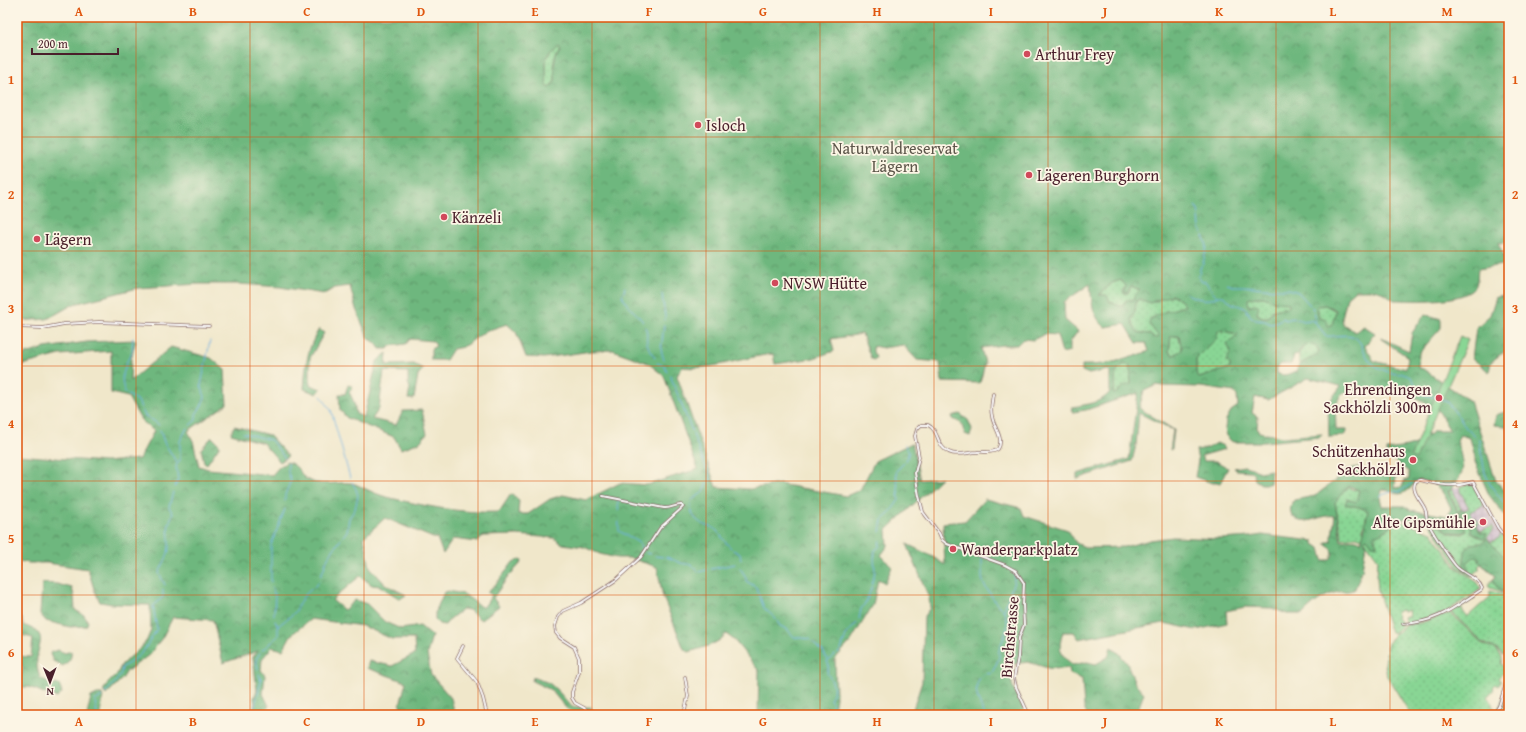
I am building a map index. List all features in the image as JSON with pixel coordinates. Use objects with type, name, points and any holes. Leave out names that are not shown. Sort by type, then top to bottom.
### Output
[{"type":"street","points":[[17,327],[43,328],[64,324],[99,322],[209,326]]},
{"type":"street","name":"Birchstrasse","points":[[993,394],[992,418],[1001,441],[1000,447],[996,451],[955,454],[948,452],[943,447],[931,427],[928,425],[921,425],[916,432],[915,441],[919,457],[915,473],[920,504],[923,512],[939,533],[942,540],[955,548],[1005,565],[1016,572],[1025,585],[1023,605],[1024,624],[1019,638],[1018,657],[1014,678],[1016,687],[1029,715]]},
{"type":"street","points":[[1403,624],[1421,622],[1444,614],[1482,588],[1479,582],[1455,566],[1430,526],[1415,492],[1414,486],[1416,481],[1420,480],[1452,486],[1473,482],[1498,528],[1509,542]]},
{"type":"street","points":[[589,715],[586,710],[575,703],[572,698],[572,692],[579,672],[579,658],[574,647],[557,635],[555,626],[558,617],[563,611],[581,603],[616,580],[641,557],[660,528],[683,507],[680,504],[671,508],[664,508],[603,496]]},
{"type":"street","points":[[17,562],[19,565],[17,570]]},
{"type":"street","points":[[463,646],[458,658],[478,685],[487,715]]},
{"type":"street","points":[[1493,715],[1499,706],[1509,674]]},
{"type":"street","points":[[684,715],[688,696],[685,677]]},
{"type":"shaded area","points":[[1472,483],[1501,534],[1499,538],[1490,543],[1487,540],[1466,531],[1449,491],[1452,488]]},
{"type":"green space","name":"Naturwaldreservat Lägern","points":[[17,17],[1509,17],[1509,242],[1498,243],[1508,264],[1478,269],[1476,285],[1471,291],[1451,298],[1438,300],[1394,300],[1384,293],[1371,290],[1355,290],[1347,297],[1342,318],[1343,324],[1355,332],[1364,326],[1375,333],[1365,346],[1374,361],[1406,369],[1408,357],[1381,338],[1409,351],[1412,333],[1425,314],[1441,319],[1441,328],[1419,353],[1418,368],[1423,369],[1470,401],[1496,481],[1509,495],[1509,521],[1489,495],[1475,462],[1470,438],[1460,435],[1457,440],[1463,468],[1462,473],[1455,485],[1448,492],[1467,531],[1462,533],[1449,532],[1436,523],[1403,519],[1374,537],[1377,546],[1372,545],[1367,538],[1364,540],[1367,545],[1362,570],[1355,589],[1333,593],[1323,597],[1303,614],[1287,614],[1272,608],[1245,607],[1226,611],[1227,623],[1196,630],[1164,623],[1079,639],[1074,632],[1063,632],[1060,642],[1062,654],[1073,665],[1087,662],[1096,664],[1108,657],[1111,647],[1118,652],[1127,663],[1135,683],[1144,693],[1137,712],[1133,710],[1132,715],[1087,715],[1084,708],[1082,679],[1070,674],[1069,668],[1048,668],[1028,662],[1014,664],[1012,673],[1013,686],[1026,715],[911,715],[922,682],[924,616],[930,608],[929,598],[907,544],[945,565],[943,523],[965,521],[985,499],[1021,508],[1024,516],[1068,530],[1076,543],[1087,548],[1124,547],[1150,540],[1173,537],[1221,539],[1262,535],[1314,541],[1314,544],[1320,548],[1323,560],[1330,560],[1333,554],[1332,549],[1326,545],[1326,542],[1331,542],[1335,516],[1301,521],[1296,519],[1291,513],[1291,507],[1294,500],[1315,496],[1337,479],[1345,470],[1358,467],[1396,477],[1395,488],[1402,487],[1404,481],[1409,479],[1409,472],[1387,455],[1387,450],[1413,445],[1434,431],[1450,431],[1438,410],[1401,389],[1346,392],[1340,396],[1335,406],[1336,430],[1347,430],[1344,436],[1329,437],[1328,403],[1341,386],[1308,378],[1268,400],[1255,397],[1252,413],[1258,417],[1257,428],[1259,432],[1282,437],[1322,434],[1320,437],[1264,442],[1233,442],[1228,439],[1225,429],[1226,420],[1231,411],[1238,406],[1237,396],[1234,392],[1201,387],[1157,385],[1144,391],[1139,408],[1174,430],[1172,449],[1170,450],[1173,430],[1139,413],[1136,445],[1132,461],[1077,479],[1077,474],[1129,459],[1138,393],[1086,410],[1073,412],[1071,410],[1072,407],[1098,401],[1107,396],[1110,392],[1110,371],[1108,370],[1089,374],[1082,371],[1082,365],[1116,361],[1149,351],[1146,343],[1137,343],[1125,324],[1105,327],[1100,322],[1093,307],[1090,284],[1064,302],[1065,320],[1078,331],[1070,342],[1070,351],[1062,353],[1057,335],[1045,334],[1033,340],[1023,339],[1017,345],[981,348],[985,363],[980,383],[942,382],[940,362],[917,360],[903,345],[883,348],[873,346],[873,352],[876,357],[874,360],[871,359],[862,334],[831,339],[834,351],[814,358],[775,364],[773,354],[704,367],[682,367],[677,376],[716,487],[750,489],[779,484],[846,496],[860,490],[875,461],[912,443],[920,480],[941,478],[887,530],[888,546],[881,555],[892,567],[885,583],[878,579],[873,605],[851,641],[835,659],[836,698],[833,715],[758,715],[759,671],[734,640],[726,634],[719,641],[709,646],[689,652],[684,649],[663,597],[657,567],[630,558],[617,558],[600,554],[584,547],[563,544],[554,538],[517,535],[483,536],[478,542],[453,539],[443,554],[437,538],[433,538],[385,518],[364,537],[370,567],[385,584],[406,595],[400,599],[380,586],[372,585],[360,576],[332,600],[344,610],[355,600],[367,604],[385,622],[401,629],[420,626],[432,636],[427,654],[431,675],[451,698],[455,715],[405,715],[400,705],[406,682],[367,668],[369,661],[392,666],[415,654],[414,639],[392,639],[363,626],[311,619],[291,635],[283,650],[272,647],[262,659],[261,670],[265,675],[263,694],[269,706],[260,715],[247,715],[254,707],[255,703],[254,698],[257,690],[253,657],[258,651],[223,663],[213,620],[173,617],[162,638],[149,655],[127,671],[122,679],[106,695],[103,691],[107,684],[117,674],[122,664],[141,648],[147,640],[151,630],[150,605],[112,604],[100,602],[88,569],[47,563],[17,561],[17,455],[105,462],[139,459],[154,431],[141,420],[128,397],[111,393],[111,351],[60,355],[22,365],[22,405],[17,412],[17,357],[45,348],[87,342],[136,340],[131,359],[130,381],[171,347],[211,358],[225,370],[227,404],[188,431],[193,441],[199,466],[208,469],[272,475],[279,467],[287,462],[298,468],[306,479],[316,483],[350,483],[379,495],[426,506],[471,512],[499,512],[511,494],[519,500],[518,514],[528,514],[550,499],[563,495],[586,500],[620,483],[647,485],[698,469],[664,376],[648,363],[613,350],[591,351],[544,358],[526,357],[516,332],[507,324],[486,331],[463,347],[453,349],[446,360],[431,360],[431,349],[436,346],[433,341],[410,339],[406,344],[390,346],[388,349],[380,349],[376,343],[368,338],[356,309],[350,286],[335,288],[324,294],[280,287],[240,284],[199,284],[138,288],[74,304],[47,319],[20,321],[17,317]],"holes":[[[558,43],[560,46],[557,50],[555,58],[555,81],[549,88],[546,86],[546,60],[550,52]],[[1121,280],[1126,286],[1123,293],[1128,293],[1131,286],[1140,290],[1134,296],[1133,300],[1126,300],[1122,307],[1110,302],[1107,295],[1099,295],[1112,283]],[[1172,295],[1180,299],[1185,306],[1161,313],[1150,319],[1149,324],[1159,337],[1155,338],[1148,334],[1137,332],[1131,320],[1135,311],[1136,301],[1140,299],[1150,303]],[[1255,297],[1266,297],[1275,302],[1289,303],[1289,307],[1274,310],[1268,317],[1264,318],[1257,314],[1259,306],[1256,304],[1249,307],[1248,299]],[[1325,305],[1336,310],[1332,325],[1328,326],[1327,320],[1319,318],[1317,306]],[[1218,330],[1238,334],[1227,344],[1231,352],[1226,361],[1230,364],[1230,368],[1199,378],[1196,372],[1196,359],[1217,338]],[[1171,336],[1179,336],[1182,350],[1174,355],[1169,352]],[[1308,344],[1316,346],[1319,351],[1314,357],[1301,363],[1297,368],[1298,371],[1285,375],[1277,373],[1277,367],[1280,364],[1291,364],[1294,356],[1298,355],[1300,350]],[[1125,364],[1129,365],[1131,384],[1124,386],[1115,394],[1113,393],[1117,370]],[[1419,480],[1436,485],[1445,496],[1451,508],[1448,516],[1410,510],[1405,506],[1382,506],[1380,498],[1382,490],[1399,494],[1406,492]],[[1349,486],[1359,490],[1356,502],[1347,499],[1345,504],[1359,507],[1368,511],[1361,542],[1354,540],[1341,541],[1335,502]]]},
{"type":"green space","points":[[558,43],[560,46],[554,61],[555,81],[549,88],[546,86],[546,60],[547,56]]},
{"type":"green space","points":[[1121,280],[1126,286],[1124,293],[1131,286],[1140,290],[1134,296],[1133,300],[1122,307],[1098,296],[1112,283]]},
{"type":"green space","points":[[1172,295],[1180,299],[1185,306],[1161,313],[1149,324],[1159,336],[1155,339],[1148,334],[1137,332],[1131,320],[1135,311],[1136,301],[1140,299],[1150,303]]},
{"type":"green space","points":[[1509,296],[1509,354],[1506,350],[1491,362],[1489,372],[1472,358],[1476,328],[1490,315],[1496,297]]},
{"type":"green space","points":[[1266,297],[1275,302],[1289,302],[1290,307],[1273,310],[1268,317],[1262,317],[1252,306],[1249,307],[1247,299]]},
{"type":"green space","points":[[1325,305],[1336,311],[1332,325],[1328,326],[1319,318],[1317,306]]},
{"type":"green space","points":[[319,329],[324,333],[310,358],[310,385],[321,389],[317,394],[304,389],[309,351]]},
{"type":"green space","points":[[1218,330],[1238,334],[1231,352],[1230,368],[1199,378],[1196,372],[1196,359],[1217,338]]},
{"type":"green space","points":[[1171,336],[1179,336],[1182,350],[1174,355],[1169,352]]},
{"type":"green space","name":"Ehrendingen Sackhölzli 300m","points":[[1460,336],[1468,340],[1416,459],[1411,456]]},
{"type":"green space","points":[[1308,344],[1316,346],[1319,351],[1317,356],[1299,364],[1299,352]]},
{"type":"green space","points":[[387,353],[386,365],[414,364],[423,369],[418,375],[414,399],[408,399],[410,388],[408,383],[408,372],[384,371],[379,409],[372,419],[396,425],[403,411],[422,410],[427,434],[420,442],[401,449],[394,437],[347,418],[340,410],[339,394],[345,394],[348,385],[353,386],[349,392],[354,402],[356,414],[364,417],[377,361]]},
{"type":"green space","points":[[1125,364],[1130,365],[1131,384],[1124,386],[1115,394],[1113,393],[1117,370]]},
{"type":"green space","points":[[1509,412],[1509,431],[1506,426],[1494,425],[1496,415]]},
{"type":"green space","points":[[960,414],[968,420],[972,429],[970,436],[965,434],[961,423],[953,419],[952,416]]},
{"type":"green space","points":[[234,426],[269,435],[288,456],[280,462],[263,443],[231,434]]},
{"type":"green space","points":[[212,437],[220,445],[207,464],[204,462],[201,449]]},
{"type":"green space","points":[[1217,443],[1225,449],[1201,456],[1204,461],[1216,461],[1228,468],[1220,483],[1212,483],[1195,477],[1198,461],[1196,450],[1208,448]]},
{"type":"green space","points":[[1244,466],[1259,472],[1271,470],[1270,483],[1261,484],[1255,480],[1253,473],[1250,471],[1236,470],[1234,468]]},
{"type":"green space","points":[[1471,483],[1474,485],[1484,505],[1470,512],[1473,519],[1476,518],[1479,523],[1477,525],[1480,531],[1493,526],[1493,531],[1487,537],[1491,542],[1499,538],[1501,534],[1509,542],[1509,594],[1490,588],[1488,585],[1496,576],[1481,564],[1478,567],[1480,568],[1471,576],[1457,566],[1430,523],[1436,524],[1450,533],[1463,534],[1467,531],[1449,492],[1452,489],[1461,509],[1465,510],[1469,508],[1460,491],[1460,487]]},
{"type":"green space","points":[[1349,486],[1351,489],[1359,490],[1356,503],[1345,504],[1359,507],[1368,511],[1363,529],[1365,535],[1362,539],[1356,537],[1342,539],[1335,502]]},
{"type":"green space","points":[[1459,510],[1464,510],[1467,518],[1476,524],[1480,532],[1487,533],[1485,537],[1509,561],[1506,564],[1509,566],[1509,592],[1507,593],[1498,588],[1493,580],[1496,576],[1479,562],[1479,557],[1475,556],[1467,563],[1469,570],[1466,572],[1463,569],[1465,551],[1470,544],[1481,543],[1486,540],[1471,532],[1471,524],[1465,522]]},
{"type":"green space","points":[[1400,521],[1432,532],[1455,566],[1478,583],[1481,589],[1443,614],[1417,622],[1406,624],[1404,617],[1409,615],[1408,610],[1396,612],[1397,618],[1402,624],[1395,634],[1391,633],[1378,591],[1378,559],[1364,540],[1367,538],[1377,544],[1374,537]]},
{"type":"green space","points":[[522,560],[522,562],[508,577],[493,598],[499,606],[481,620],[469,610],[463,609],[451,618],[445,625],[439,624],[435,620],[435,613],[444,592],[448,591],[464,594],[481,607],[484,607],[492,595],[487,592],[497,583],[513,562]]},
{"type":"green space","points":[[42,583],[57,584],[72,588],[75,610],[84,615],[88,622],[86,626],[70,627],[46,621],[40,614]]},
{"type":"green space","points":[[1490,591],[1509,596],[1509,652],[1503,655],[1496,649],[1482,642],[1451,612],[1473,597],[1475,598],[1461,608],[1467,617],[1490,597]]},
{"type":"green space","points":[[1450,613],[1483,644],[1495,649],[1502,657],[1501,664],[1508,673],[1507,677],[1503,673],[1498,678],[1501,682],[1498,686],[1495,684],[1492,687],[1494,689],[1487,697],[1492,702],[1492,706],[1496,709],[1492,715],[1411,715],[1387,676],[1385,664],[1387,647],[1390,639],[1399,632],[1404,625],[1421,623]]},
{"type":"green space","points":[[17,616],[22,618],[23,625],[38,633],[40,637],[37,658],[38,672],[40,678],[54,685],[55,683],[59,684],[62,693],[57,698],[29,687],[18,687],[23,668],[18,656],[31,657],[33,638],[17,634]]},
{"type":"green space","points":[[58,650],[65,653],[71,651],[70,660],[63,666],[53,661],[50,654],[51,652]]},
{"type":"green space","points":[[533,677],[549,683],[572,707],[591,707],[593,715],[577,715],[566,708],[551,690],[532,681]]},
{"type":"green space","points":[[1509,677],[1509,715],[1494,715],[1499,708]]},
{"type":"green space","points":[[97,694],[102,694],[103,698],[100,715],[87,715],[91,697]]},
{"type":"waterway","points":[[1195,206],[1198,209],[1200,227],[1207,246],[1203,264],[1198,276],[1202,281],[1205,281],[1212,291]]},
{"type":"waterway","points":[[1227,284],[1233,286],[1289,289],[1298,292],[1310,305]]},
{"type":"waterway","points":[[625,287],[622,295],[624,299],[643,322]]},
{"type":"waterway","points":[[1186,293],[1204,299],[1223,296],[1232,303],[1245,308],[1247,310],[1246,312],[1249,312],[1249,315],[1256,320],[1265,321],[1271,324],[1284,318],[1285,320],[1293,318],[1304,321],[1310,320],[1315,322],[1325,336],[1350,335],[1356,338],[1370,362],[1374,365],[1391,373],[1406,374],[1413,380],[1421,394],[1447,402],[1466,428],[1479,440],[1485,473],[1491,486],[1509,509]]},
{"type":"waterway","points":[[1213,293],[1217,296]]},
{"type":"waterway","points":[[662,294],[665,320]]},
{"type":"waterway","points":[[1312,307],[1315,315],[1315,322]]},
{"type":"waterway","points":[[664,325],[661,350],[664,360]]},
{"type":"waterway","points":[[645,327],[647,332],[647,344],[655,358]]},
{"type":"waterway","points":[[133,338],[132,352],[127,361],[122,378],[125,393],[138,401],[145,416],[159,425]]},
{"type":"waterway","points":[[190,425],[196,420],[196,414],[205,397],[201,385],[210,341]]},
{"type":"waterway","points":[[657,363],[665,366],[667,372]]},
{"type":"waterway","points":[[670,375],[692,431]]},
{"type":"waterway","points":[[321,396],[331,410],[350,478]]},
{"type":"waterway","points":[[175,487],[178,479],[176,466],[180,460],[180,441],[187,428]]},
{"type":"waterway","points":[[160,430],[164,442],[177,463]]},
{"type":"waterway","points":[[243,433],[271,440],[285,458]]},
{"type":"waterway","points":[[693,434],[709,473],[711,480],[709,482]]},
{"type":"waterway","points":[[880,532],[882,520],[889,514],[899,500],[896,471],[906,461],[909,451],[905,445]]},
{"type":"waterway","points":[[285,501],[285,495],[291,480],[288,473],[288,463]]},
{"type":"waterway","points":[[321,576],[328,557],[347,531],[349,518],[355,509],[358,496],[352,482]]},
{"type":"waterway","points":[[692,500],[702,493],[707,483]]},
{"type":"waterway","points":[[1379,496],[1394,491],[1400,492],[1412,483]]},
{"type":"waterway","points":[[165,585],[159,573],[166,560],[169,549],[168,527],[173,514],[169,507],[173,492]]},
{"type":"waterway","points":[[618,500],[619,531],[639,543],[643,551]]},
{"type":"waterway","points":[[691,503],[691,511],[694,517],[701,523],[716,530],[731,548]]},
{"type":"waterway","points":[[271,582],[271,545],[285,509]]},
{"type":"waterway","points":[[859,619],[861,609],[866,602],[871,589],[875,571],[875,550],[879,547],[880,540]]},
{"type":"waterway","points":[[733,550],[740,554],[741,559]]},
{"type":"waterway","points":[[646,553],[650,554]]},
{"type":"waterway","points":[[655,556],[663,557]]},
{"type":"waterway","points":[[666,557],[681,563],[691,564],[699,572],[707,570]]},
{"type":"waterway","points":[[982,557],[982,578],[984,585],[997,604],[1004,611],[1007,621],[1007,629],[999,650],[999,658],[992,673],[987,673],[978,681],[978,698],[985,715]]},
{"type":"waterway","points":[[711,569],[735,564]]},
{"type":"waterway","points":[[740,568],[746,577],[746,581],[756,587],[764,608],[775,618],[780,626],[787,629],[794,637],[810,639],[819,649],[823,651],[827,660]]},
{"type":"waterway","points":[[1004,610],[1014,581],[1015,573]]},
{"type":"waterway","points":[[278,626],[295,612],[303,597],[319,581]]},
{"type":"waterway","points":[[272,588],[275,596],[274,615]]},
{"type":"waterway","points":[[105,693],[120,675],[122,667],[143,652],[157,629],[153,606],[163,597],[163,590]]},
{"type":"waterway","points":[[262,650],[278,636],[278,626],[275,621]]},
{"type":"waterway","points":[[838,653],[841,650],[846,635],[857,623]]},
{"type":"waterway","points":[[258,669],[256,659],[260,653]]},
{"type":"waterway","points":[[829,715],[833,704],[830,700],[834,689],[833,683],[827,673],[829,666],[827,661],[835,655]]},
{"type":"waterway","points":[[253,715],[261,680],[259,674]]},
{"type":"waterway","points":[[97,715],[95,701],[102,696]]},
{"type":"place","name":"Arthur Frey","points":[[1027,54]]},
{"type":"place","name":"Isloch","points":[[698,125]]},
{"type":"place","name":"Lägeren Burghorn","points":[[1029,175]]},
{"type":"place","name":"Känzeli","points":[[444,217]]},
{"type":"place","name":"Lägern","points":[[37,239]]},
{"type":"place","name":"NVSW Hütte","points":[[775,283]]},
{"type":"place","name":"Ehrendingen Sackhölzli 300m","points":[[1439,398]]},
{"type":"place","name":"Schützenhaus Sackhölzli","points":[[1413,460]]},
{"type":"place","name":"Alte Gipsmühle","points":[[1483,522]]},
{"type":"place","name":"Wanderparkplatz","points":[[953,549]]}]
